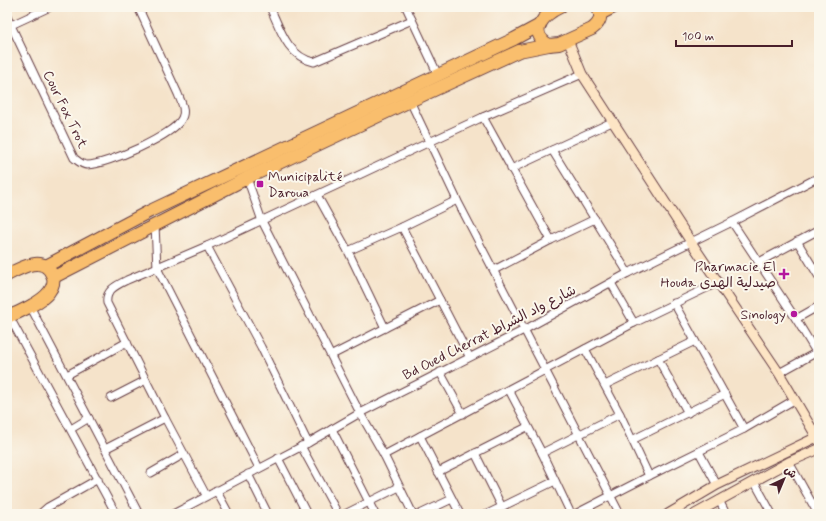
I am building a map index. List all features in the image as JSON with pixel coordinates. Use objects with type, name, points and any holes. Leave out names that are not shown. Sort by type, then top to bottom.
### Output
[{"type":"highway","points":[[549,45],[541,39],[539,34],[540,25],[542,19],[560,7]]},
{"type":"highway","points":[[54,278],[246,178],[410,101],[519,51],[554,45],[568,40],[596,26],[600,19],[599,10],[614,7]]},
{"type":"highway","points":[[46,266],[150,211],[438,76],[540,25]]},
{"type":"highway","points":[[7,274],[35,264],[41,264],[46,266],[54,278],[50,292],[46,296],[8,317]]},
{"type":"street","points":[[7,17],[9,26],[50,7]]},
{"type":"street","name":"Cour Fox Trot","points":[[9,26],[74,158],[86,165],[93,165],[154,141],[172,130],[179,124],[183,117],[183,109],[178,94],[138,7]]},
{"type":"street","points":[[270,7],[292,50],[305,61],[314,62],[412,20]]},
{"type":"street","points":[[406,7],[438,76]]},
{"type":"street","points":[[568,40],[582,74],[614,121],[691,242],[779,373],[818,438],[717,486],[668,514]]},
{"type":"street","points":[[206,495],[164,418],[107,303],[106,298],[108,292],[115,286],[262,221],[428,142],[582,74]]},
{"type":"street","points":[[410,101],[428,142],[457,200],[620,514]]},
{"type":"street","points":[[483,117],[551,240]]},
{"type":"street","points":[[511,168],[614,121]]},
{"type":"street","points":[[552,150],[628,273]]},
{"type":"street","name":"Bd Oued Cherrat شارع واد الشراط","points":[[173,514],[206,495],[308,443],[360,413],[469,356],[524,330],[628,273],[819,177]]},
{"type":"street","points":[[246,178],[262,221],[332,355],[360,413],[384,455],[413,514]]},
{"type":"street","points":[[317,195],[348,251],[385,328]]},
{"type":"street","points":[[348,251],[457,200]]},
{"type":"street","points":[[494,270],[594,219]]},
{"type":"street","points":[[732,222],[796,318],[818,354],[779,373]]},
{"type":"street","points":[[154,225],[157,268],[259,468]]},
{"type":"street","points":[[402,227],[469,356]]},
{"type":"street","points":[[759,262],[819,230]]},
{"type":"street","points":[[797,241],[819,277]]},
{"type":"street","points":[[207,246],[261,348],[308,443]]},
{"type":"street","points":[[384,455],[634,323],[719,282]]},
{"type":"street","points":[[611,283],[634,323]]},
{"type":"street","points":[[332,355],[440,300]]},
{"type":"street","points":[[674,303],[744,429]]},
{"type":"street","points":[[30,306],[139,514]]},
{"type":"street","points":[[796,318],[819,306]]},
{"type":"street","points":[[8,317],[71,429],[116,514]]},
{"type":"street","points":[[605,385],[695,341]]},
{"type":"street","points":[[67,375],[127,342]]},
{"type":"street","points":[[585,349],[620,414],[649,476]]},
{"type":"street","points":[[658,359],[688,413]]},
{"type":"street","points":[[440,372],[463,414]]},
{"type":"street","points":[[111,398],[146,380]]},
{"type":"street","points":[[509,390],[542,453],[571,514]]},
{"type":"street","points":[[632,440],[725,394]]},
{"type":"street","points":[[575,514],[744,429],[794,400]]},
{"type":"street","points":[[542,453],[620,414]]},
{"type":"street","points":[[71,429],[89,418]]},
{"type":"street","points":[[105,448],[164,418]]},
{"type":"street","points":[[438,472],[528,427]]},
{"type":"street","points":[[332,429],[375,514]]},
{"type":"street","points":[[420,436],[460,514]]},
{"type":"street","points":[[301,446],[338,514]]},
{"type":"street","points":[[695,514],[789,462],[819,449]]},
{"type":"street","points":[[699,452],[717,486]]},
{"type":"street","points":[[475,453],[502,506]]},
{"type":"street","points":[[151,473],[184,454]]},
{"type":"street","points":[[278,458],[307,514]]},
{"type":"street","points":[[789,462],[818,514]]},
{"type":"street","points":[[248,474],[268,514]]},
{"type":"street","points":[[40,514],[48,507],[98,479]]},
{"type":"street","points":[[487,514],[555,481]]},
{"type":"street","points":[[754,481],[772,514]]},
{"type":"street","points":[[344,514],[399,487]]},
{"type":"street","points":[[216,490],[229,514]]},
{"type":"street","points":[[420,514],[452,499]]},
{"type":"street","points":[[719,500],[726,514]]},
{"type":"street","points":[[187,507],[190,514]]},
{"type":"place","name":"Municipalité Daroua","points":[[260,184]]},
{"type":"place","name":"Pharmacie El Houda صيدلية الهدى","points":[[784,274]]},
{"type":"place","name":"Sinology","points":[[794,314]]}]
